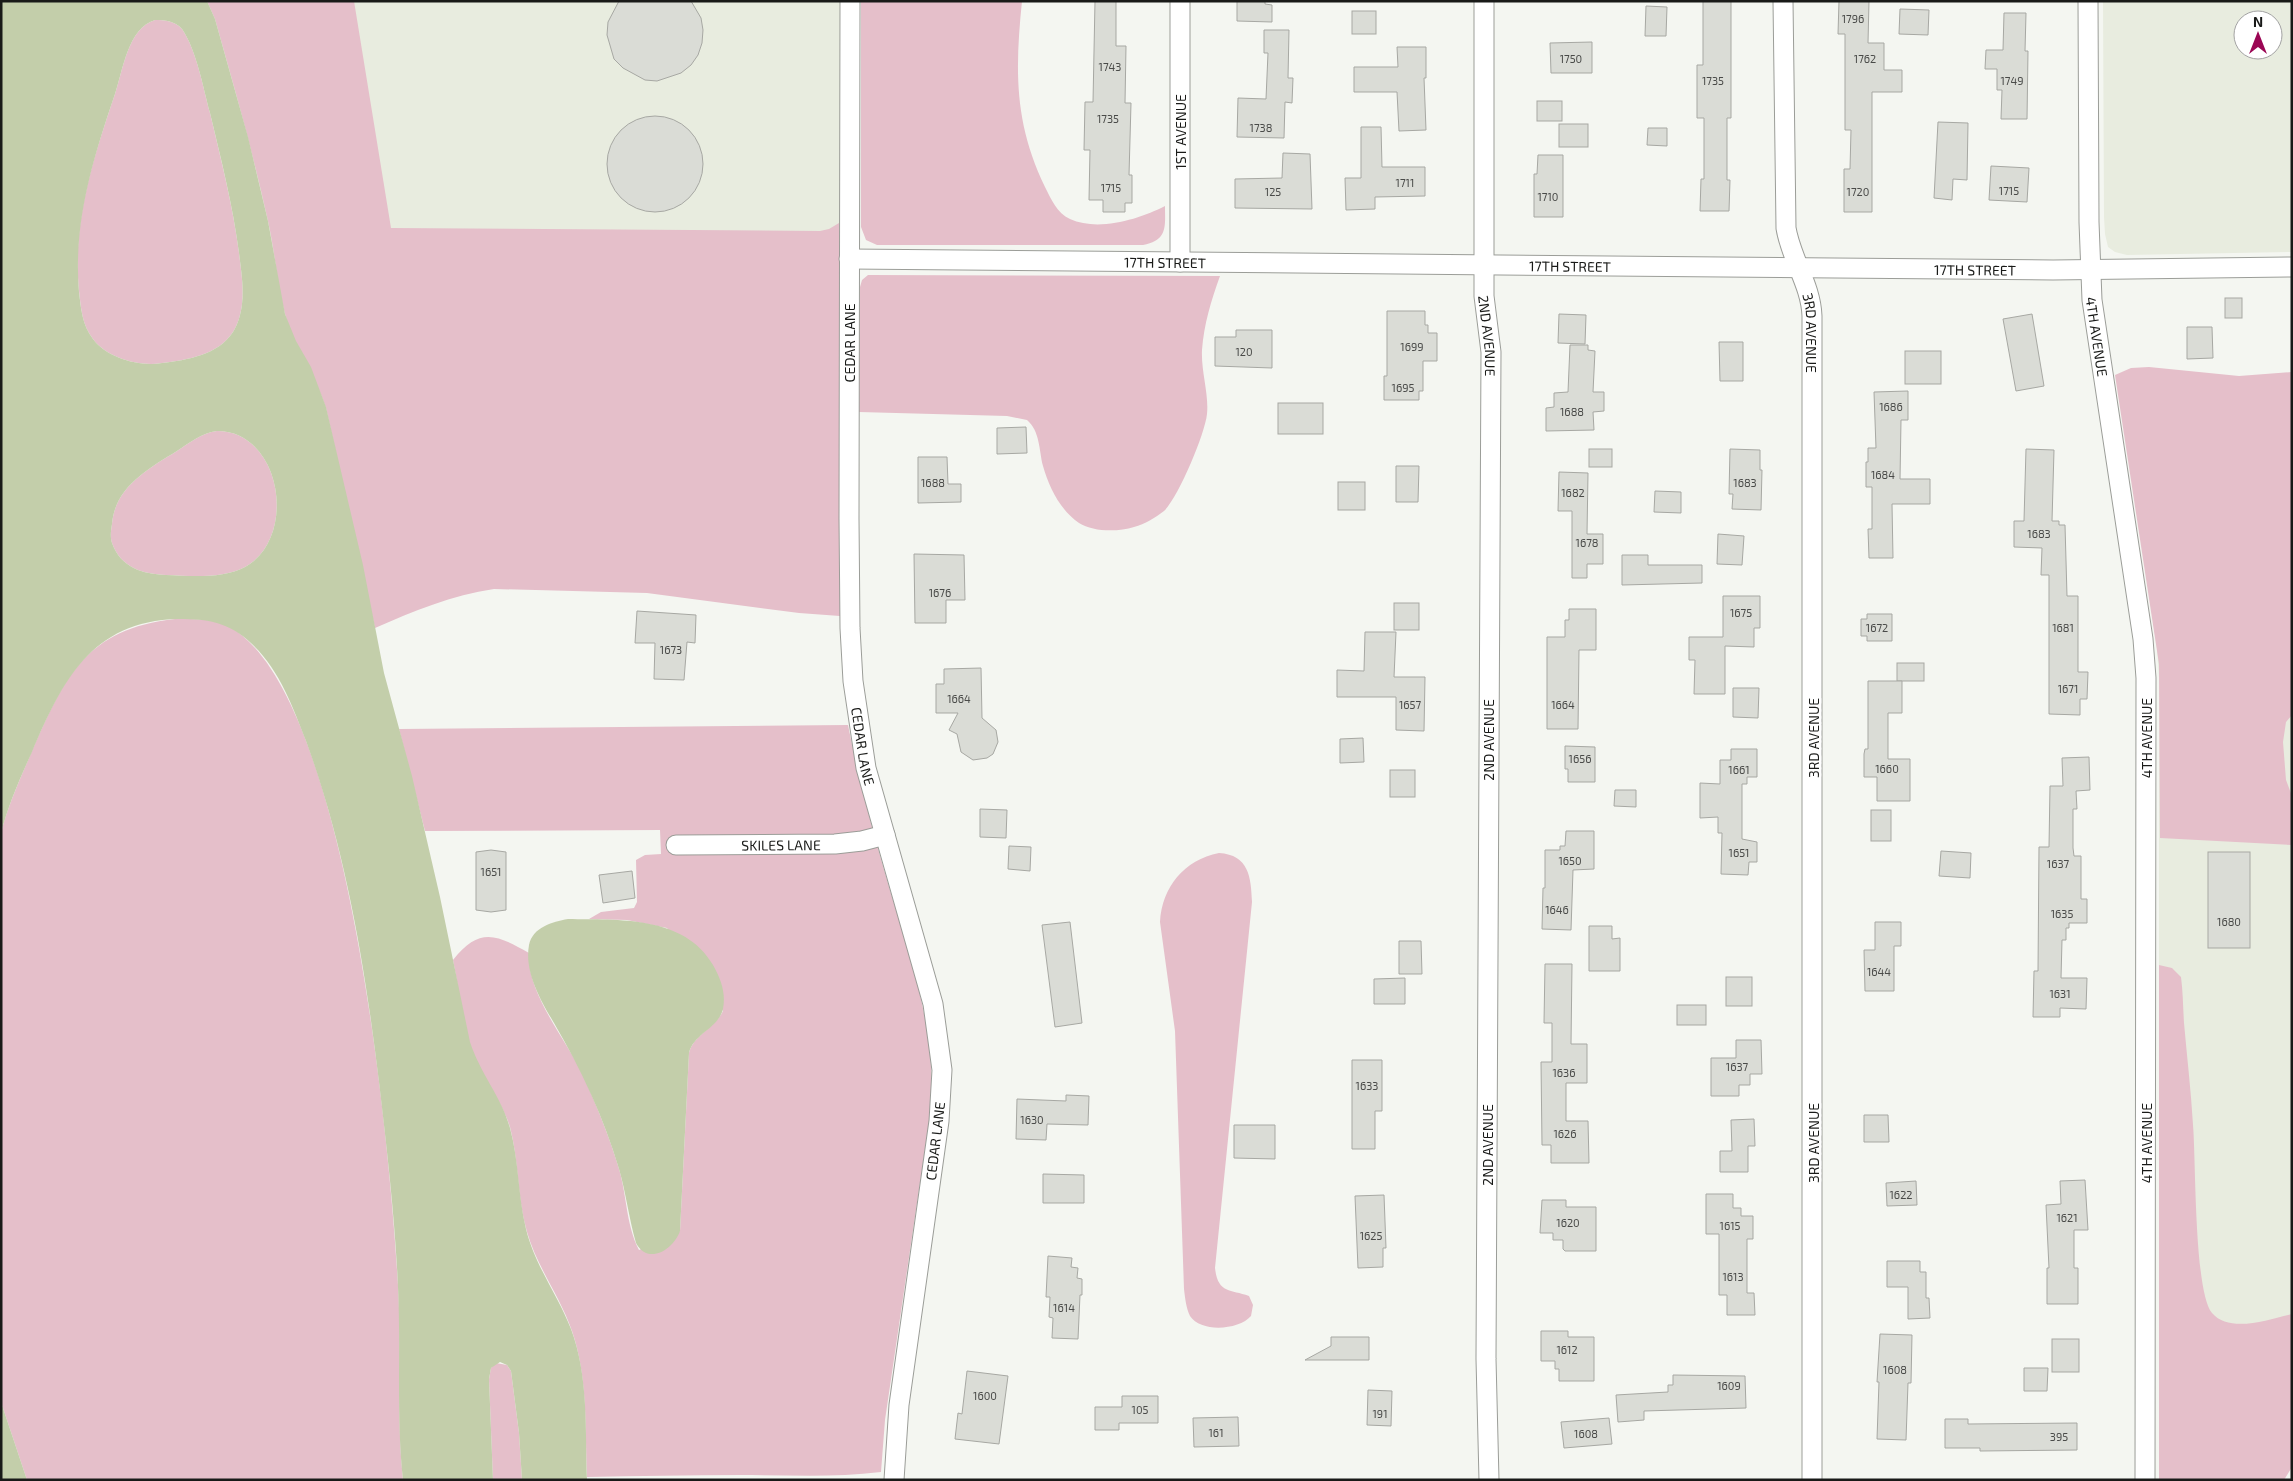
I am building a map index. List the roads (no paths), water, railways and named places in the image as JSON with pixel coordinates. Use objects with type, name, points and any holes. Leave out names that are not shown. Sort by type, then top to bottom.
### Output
[{"type":"street","name":"CEDAR LANE","points":[[850,1],[849,529],[852,666],[864,758],[927,977],[937,1020],[942,1070],[939,1121],[898,1405],[894,1480]]},
{"type":"street","name":"1ST AVENUE","points":[[1180,1],[1180,262]]},
{"type":"street","name":"2ND AVENUE","points":[[1484,1],[1484,304],[1491,352],[1486,1359],[1489,1480]]},
{"type":"street","name":"3RD AVENUE","points":[[1783,1],[1786,222],[1791,249],[1810,299],[1812,332],[1812,1480]]},
{"type":"street","name":"4TH AVENUE","points":[[2088,1],[2090,270],[2097,347],[2143,639],[2146,678],[2145,1480]]},
{"type":"street","name":"17TH STREET","points":[[849,259],[2090,270],[2292,267]]},
{"type":"street","name":"SKILES LANE","points":[[676,845],[841,844],[885,835]]}]
